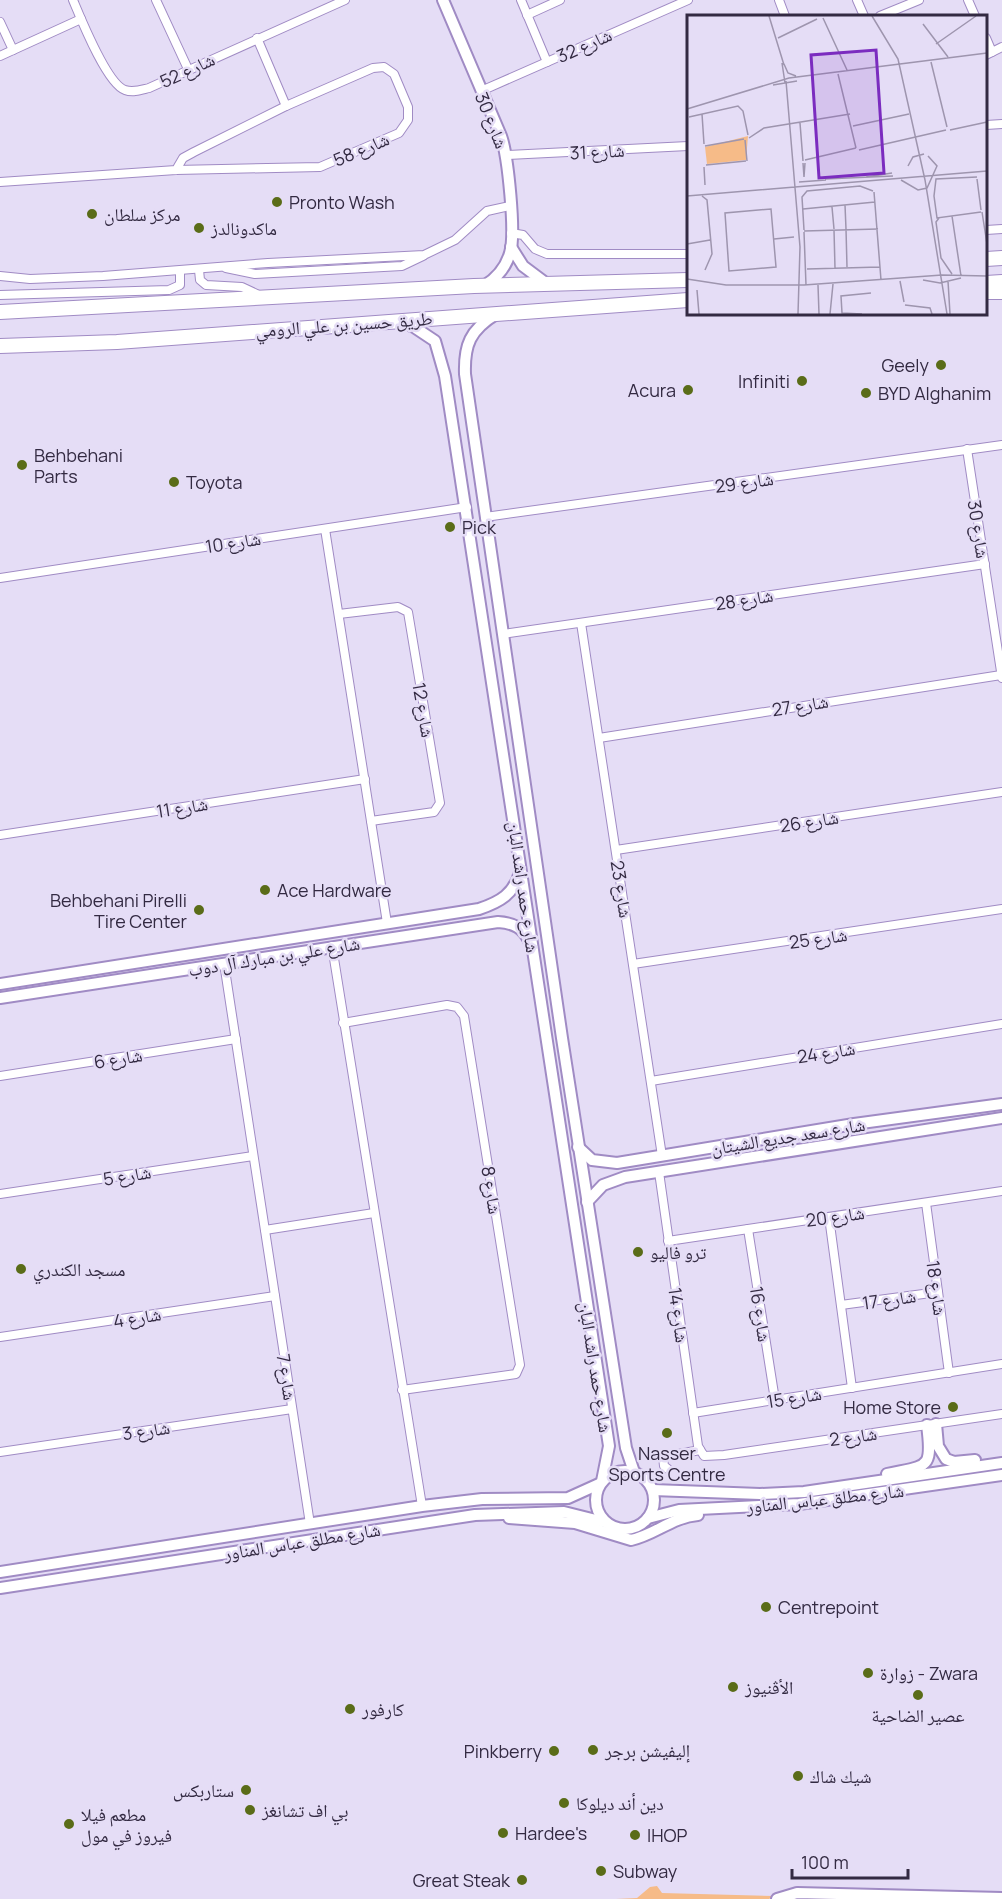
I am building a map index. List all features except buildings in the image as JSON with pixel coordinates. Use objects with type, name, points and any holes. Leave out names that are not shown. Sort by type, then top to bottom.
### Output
[{"type":"highway","points":[[987,259],[1002,258]]},
{"type":"highway","name":"طريق حسين بن علي الرومي","points":[[0,312],[484,286],[687,280]]},
{"type":"highway","points":[[987,283],[1002,282]]},
{"type":"highway","name":"طريق حسين بن علي الرومي","points":[[0,346],[117,342],[498,312],[687,300]]},
{"type":"highway","points":[[0,306],[32,309]]},
{"type":"highway","points":[[0,355],[117,342]]},
{"type":"street","name":"شارع 52","points":[[73,0],[112,80],[124,90],[135,91],[149,88],[345,0]]},
{"type":"street","points":[[156,0],[188,69]]},
{"type":"street","name":"شارع 30","points":[[443,0],[501,136],[506,155],[512,247]]},
{"type":"street","points":[[521,0],[547,62]]},
{"type":"street","points":[[527,15],[560,0]]},
{"type":"street","name":"32 شارع","points":[[481,91],[688,0]]},
{"type":"street","points":[[779,0],[786,15]]},
{"type":"street","points":[[857,0],[864,15]]},
{"type":"street","points":[[882,15],[919,0]]},
{"type":"street","points":[[968,0],[975,15]]},
{"type":"street","points":[[0,56],[81,19]]},
{"type":"street","points":[[0,22],[13,50]]},
{"type":"street","points":[[257,38],[286,106]]},
{"type":"street","points":[[989,53],[1002,47]]},
{"type":"street","name":"شارع 58","points":[[0,182],[176,170],[320,167],[361,152],[399,133],[408,120],[408,107],[394,74],[384,67],[374,68],[286,106],[188,155],[179,162],[176,170]]},
{"type":"street","points":[[987,125],[1002,124]]},
{"type":"street","name":"شارع 31","points":[[506,155],[687,146]]},
{"type":"street","points":[[0,276],[30,279],[424,255],[455,240],[487,211],[510,206]]},
{"type":"street","points":[[987,231],[1002,229]]},
{"type":"street","points":[[511,233],[521,234],[535,249],[547,254],[687,254]]},
{"type":"street","points":[[512,247],[524,266],[547,284]]},
{"type":"street","points":[[484,286],[500,273],[512,247]]},
{"type":"street","points":[[199,270],[200,280],[206,285],[242,287],[262,297]]},
{"type":"street","points":[[0,295],[170,290],[180,285],[180,271]]},
{"type":"street","name":"شارع حمد راشد البان","points":[[498,312],[484,321],[469,338],[464,354],[465,374],[526,777],[586,1202],[626,1448],[634,1472]]},
{"type":"street","name":"شارع حمد راشد البان","points":[[393,320],[414,327],[435,342],[445,376],[506,763],[548,1063],[609,1446],[601,1483]]},
{"type":"street","points":[[445,376],[454,369],[465,374]]},
{"type":"street","name":"شارع 29","points":[[485,517],[1002,446]]},
{"type":"street","name":"شارع 30","points":[[967,449],[1002,677]]},
{"type":"street","name":"شارع 10","points":[[0,578],[467,507]]},
{"type":"street","points":[[324,529],[387,923]]},
{"type":"street","name":"شارع 28","points":[[503,634],[985,564]]},
{"type":"street","name":"شارع 12","points":[[339,614],[398,607],[408,612],[440,803],[434,813],[371,821]]},
{"type":"street","name":"شارع 23","points":[[581,623],[662,1156]]},
{"type":"street","name":"شارع 27","points":[[599,738],[1002,677]]},
{"type":"street","points":[[506,763],[513,768],[523,762]]},
{"type":"street","points":[[508,777],[519,774],[526,777]]},
{"type":"street","name":"شارع 11","points":[[0,836],[365,779]]},
{"type":"street","name":"شارع 26","points":[[616,850],[1002,792]]},
{"type":"street","name":"شارع علي بن مبارك آل دوب","points":[[0,984],[479,909],[497,903],[509,894],[517,884],[521,869]]},
{"type":"street","points":[[479,909],[485,914],[482,924]]},
{"type":"street","name":"شارع 25","points":[[633,964],[1002,909]]},
{"type":"street","name":"شارع علي بن مبارك آل دوب","points":[[0,998],[498,922],[515,925],[527,936],[534,951]]},
{"type":"street","points":[[332,946],[422,1506]]},
{"type":"street","name":"شارع 7","points":[[224,963],[310,1524]]},
{"type":"street","name":"شارع 8","points":[[344,1023],[447,1005],[457,1007],[464,1016],[520,1365],[516,1374],[402,1390]]},
{"type":"street","name":"شارع 24","points":[[651,1081],[1002,1024]]},
{"type":"street","points":[[545,1041],[556,1043],[562,1038]]},
{"type":"street","name":"شارع 6","points":[[0,1076],[236,1039]]},
{"type":"street","points":[[548,1063],[552,1058],[557,1058],[566,1063]]},
{"type":"street","name":"شارع سعد جديع الشيتان","points":[[578,1147],[587,1156],[599,1162],[623,1162],[855,1124],[1002,1104]]},
{"type":"street","name":"شارع سعد جديع الشيتان","points":[[586,1202],[603,1185],[626,1177],[1002,1118]]},
{"type":"street","points":[[880,1122],[875,1129],[882,1136]]},
{"type":"street","points":[[855,1124],[860,1131],[857,1139]]},
{"type":"street","name":"شارع 5","points":[[0,1194],[253,1156]]},
{"type":"street","points":[[623,1162],[620,1171],[626,1177]]},
{"type":"street","name":"شارع 14","points":[[658,1172],[693,1413],[702,1453]]},
{"type":"street","name":"شارع 20","points":[[668,1241],[1002,1191]]},
{"type":"street","name":"شارع 18","points":[[926,1203],[949,1373]]},
{"type":"street","points":[[265,1230],[374,1213]]},
{"type":"street","name":"شارع 17","points":[[829,1217],[852,1388]]},
{"type":"street","name":"شارع 16","points":[[748,1229],[775,1400]]},
{"type":"street","name":"شارع 17","points":[[841,1305],[938,1292]]},
{"type":"street","name":"شارع 4","points":[[0,1337],[275,1296]]},
{"type":"street","points":[[591,1342],[595,1334],[602,1332],[608,1335]]},
{"type":"street","name":"شارع 15","points":[[693,1413],[1002,1364]]},
{"type":"street","name":"شارع 3","points":[[0,1452],[292,1409]]},
{"type":"street","name":"شارع 2","points":[[668,1469],[664,1466],[663,1457],[702,1453],[724,1455],[1002,1414]]},
{"type":"street","points":[[931,1424],[938,1446],[946,1459],[1002,1463]]},
{"type":"street","points":[[857,1485],[876,1476],[922,1466],[927,1462],[931,1424]]},
{"type":"street","points":[[609,1446],[616,1454],[626,1448]]},
{"type":"street","name":"شارع مطلق عباس المناور","points":[[653,1490],[760,1494],[804,1492],[1002,1463]]},
{"type":"street","points":[[614,1472],[634,1472],[648,1482],[653,1490],[654,1500],[648,1518],[632,1529],[613,1527],[604,1522],[595,1504],[601,1483],[614,1472]]},
{"type":"street","name":"شارع مطلق عباس المناور","points":[[648,1518],[679,1510],[799,1504],[1002,1475]]},
{"type":"street","name":"شارع مطلق عباس المناور","points":[[0,1572],[422,1506],[482,1499],[568,1498],[601,1483]]},
{"type":"street","points":[[476,1515],[575,1523],[631,1540],[640,1538],[674,1520],[715,1513],[731,1507]]},
{"type":"street","name":"شارع مطلق عباس المناور","points":[[0,1588],[476,1515],[564,1512],[604,1522]]},
{"type":"street","points":[[777,1899],[793,1893],[1002,1898]]},
{"type":"shaded area","points":[[657,1886],[662,1893],[773,1896],[769,1899],[616,1899],[637,1898],[650,1887]]},
{"type":"place","name":"Pronto Wash","points":[[277,202]]},
{"type":"place","name":"مركز سلطان","points":[[92,214]]},
{"type":"place","name":"ماكدونالدز","points":[[199,228]]},
{"type":"place","name":"Geely","points":[[941,365]]},
{"type":"place","name":"Infiniti","points":[[802,381]]},
{"type":"place","name":"Acura","points":[[688,390]]},
{"type":"place","name":"BYD Alghanim","points":[[866,393]]},
{"type":"place","name":"Behbehani Parts","points":[[22,465]]},
{"type":"place","name":"Toyota","points":[[174,482]]},
{"type":"place","name":"Pick","points":[[450,527]]},
{"type":"place","name":"Ace Hardware","points":[[265,890]]},
{"type":"place","name":"Behbehani Pirelli Tire Center","points":[[199,910]]},
{"type":"place","name":"ترو فاليو","points":[[638,1252]]},
{"type":"place","name":"مسجد الكندري","points":[[21,1269]]},
{"type":"place","name":"Home Store","points":[[953,1407]]},
{"type":"place","name":"Nasser Sports Centre","points":[[667,1433]]},
{"type":"place","name":"Centrepoint","points":[[766,1607]]},
{"type":"place","name":"زوارة - Zwara","points":[[868,1673]]},
{"type":"place","name":"الأڤنيوز","points":[[733,1687]]},
{"type":"place","name":"عصير الضاحية","points":[[918,1695]]},
{"type":"place","name":"كارفور","points":[[350,1709]]},
{"type":"place","name":"إليفيشن برجر","points":[[593,1750]]},
{"type":"place","name":"Pinkberry","points":[[554,1751]]},
{"type":"place","name":"شيك شاك","points":[[798,1776]]},
{"type":"place","name":"ستاربكس","points":[[246,1790]]},
{"type":"place","name":"دين أند ديلوكا","points":[[564,1803]]},
{"type":"place","name":"بي اف تشانغز","points":[[250,1810]]},
{"type":"place","name":"مطعم فيلا فيروز في مول","points":[[69,1824]]},
{"type":"place","name":"Hardee's","points":[[503,1833]]},
{"type":"place","name":"IHOP","points":[[635,1835]]},
{"type":"place","name":"Subway","points":[[601,1871]]},
{"type":"place","name":"Great Steak","points":[[522,1880]]}]
